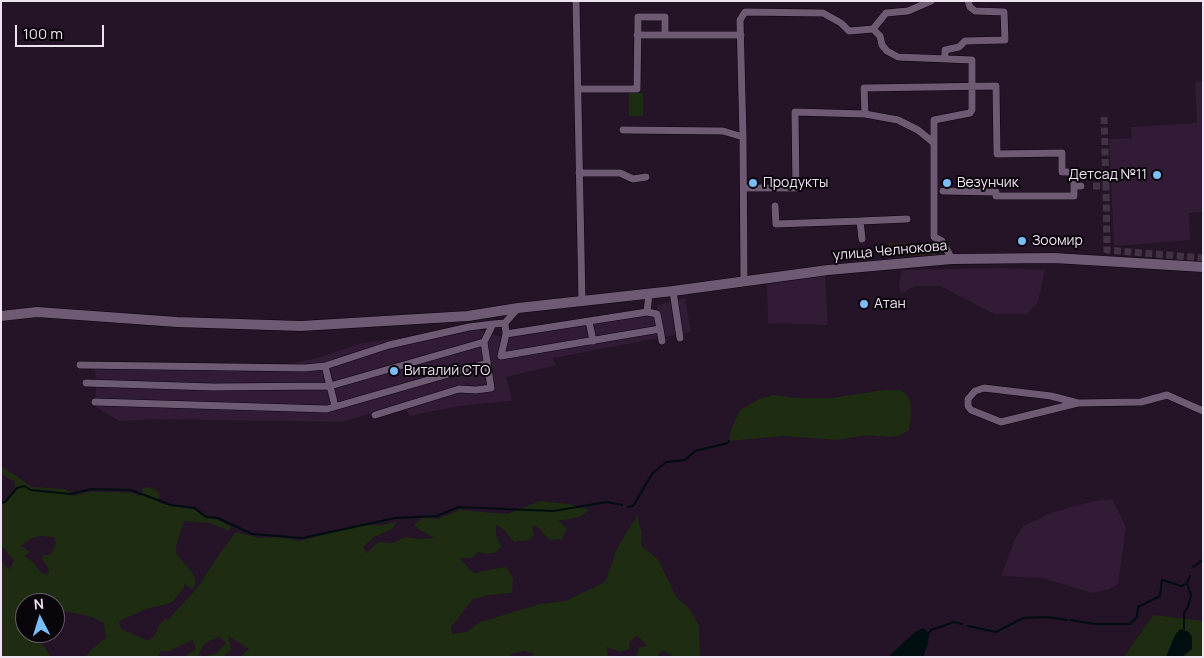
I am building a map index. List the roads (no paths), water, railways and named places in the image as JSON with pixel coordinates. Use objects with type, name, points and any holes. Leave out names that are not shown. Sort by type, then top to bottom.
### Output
[{"type":"main road","name":"улица Челнокова","points":[[1,316],[37,312],[177,322],[301,326],[449,317],[650,294],[828,270],[952,259],[1054,258],[1203,268]]},
{"type":"street","points":[[576,1],[582,302]]},
{"type":"street","points":[[744,280],[740,20],[745,12],[823,13],[841,23],[849,31],[873,29],[886,13],[908,11],[932,1]]},
{"type":"street","points":[[945,59],[945,50],[959,47],[964,41],[1005,40],[1004,12],[975,11],[970,7],[968,1]]},
{"type":"street","points":[[578,89],[637,89],[638,17],[665,17],[665,35]]},
{"type":"street","points":[[873,29],[880,36],[882,45],[898,57],[972,60],[972,106],[970,114],[934,120],[934,237],[942,241],[952,259]]},
{"type":"street","points":[[638,35],[740,36]]},
{"type":"street","points":[[865,114],[864,88],[996,86],[997,154],[1062,153],[1062,172],[1074,172],[1078,186],[1074,196],[996,196],[996,192],[942,191]]},
{"type":"street","points":[[744,188],[796,188],[795,112],[865,114],[898,120],[918,130],[934,143]]},
{"type":"street","points":[[624,130],[723,132],[743,137]]},
{"type":"street","points":[[579,173],[620,173],[633,179],[646,177]]},
{"type":"street","points":[[775,206],[776,224],[906,219]]},
{"type":"street","points":[[860,221],[862,239]]},
{"type":"street","points":[[673,291],[680,338]]},
{"type":"street","points":[[647,312],[650,294]]},
{"type":"street","points":[[80,365],[305,368],[325,366],[389,345],[469,327],[505,323],[518,308]]},
{"type":"street","points":[[506,334],[647,312],[657,314],[662,341]]},
{"type":"street","points":[[589,321],[593,341]]},
{"type":"street","points":[[505,323],[506,334],[502,356],[660,329]]},
{"type":"street","points":[[375,415],[459,389],[476,390],[491,388],[484,342],[494,324]]},
{"type":"street","points":[[86,383],[213,387],[330,386],[484,342]]},
{"type":"street","points":[[95,402],[327,409],[487,363]]},
{"type":"street","points":[[325,366],[335,406]]},
{"type":"street","points":[[1078,404],[1051,396],[984,388],[975,391],[968,399],[968,406],[971,410],[1001,422],[1078,404],[1141,402],[1167,396],[1203,411]]},
{"type":"waterway","points":[[628,507],[633,506],[652,474],[666,462],[685,460],[695,451],[728,443],[729,441]]},
{"type":"waterway","points":[[1,503],[5,502],[17,488],[24,486],[31,490],[71,494],[91,489],[131,490],[171,505],[195,508],[206,517],[218,518],[252,534],[303,538],[395,518],[437,516],[459,507],[553,511],[607,502],[622,505]]},
{"type":"waterway","points":[[1193,567],[1203,560]]},
{"type":"waterway","points":[[1070,620],[1096,624],[1130,624],[1137,617],[1138,607],[1160,596],[1162,580],[1182,586],[1187,583],[1190,576]]},
{"type":"waterway","points":[[1184,629],[1184,613],[1188,607],[1191,595],[1187,583]]},
{"type":"waterway","points":[[968,626],[996,632],[1023,618],[1047,617],[1067,620]]},
{"type":"waterway","points":[[929,633],[931,630],[954,622],[962,624]]},
{"type":"tunnel","points":[[1104,117],[1106,186]]},
{"type":"tunnel","points":[[1093,186],[1106,186],[1107,250],[1203,258]]},
{"type":"place","name":"Детсад №11","points":[[1157,175]]},
{"type":"place","name":"Продукты","points":[[753,183]]},
{"type":"place","name":"Везунчик","points":[[947,183]]},
{"type":"place","name":"Зоомир","points":[[1022,241]]},
{"type":"place","name":"Атан","points":[[864,304]]},
{"type":"place","name":"Виталий СТО","points":[[394,371]]}]
